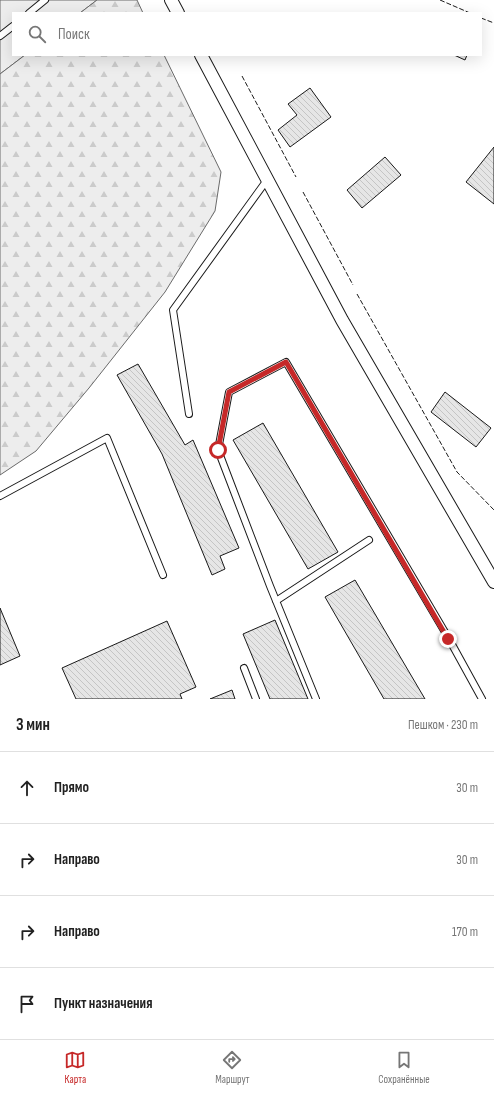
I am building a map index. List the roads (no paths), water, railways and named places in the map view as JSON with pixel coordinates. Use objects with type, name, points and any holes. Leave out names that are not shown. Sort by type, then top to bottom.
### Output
[{"type":"street","points":[[171,0],[177,12]]},
{"type":"street","points":[[202,56],[342,320],[494,582]]},
{"type":"lane","points":[[30,12],[45,0]]},
{"type":"lane","points":[[0,36],[12,27]]},
{"type":"lane","points":[[188,414],[173,310],[267,180]]},
{"type":"lane","points":[[316,699],[276,601],[218,450],[229,392],[286,362],[482,699]]},
{"type":"lane","points":[[0,496],[108,438],[163,575]]},
{"type":"lane","points":[[276,601],[369,540]]},
{"type":"lane","points":[[244,668],[256,699]]}]
